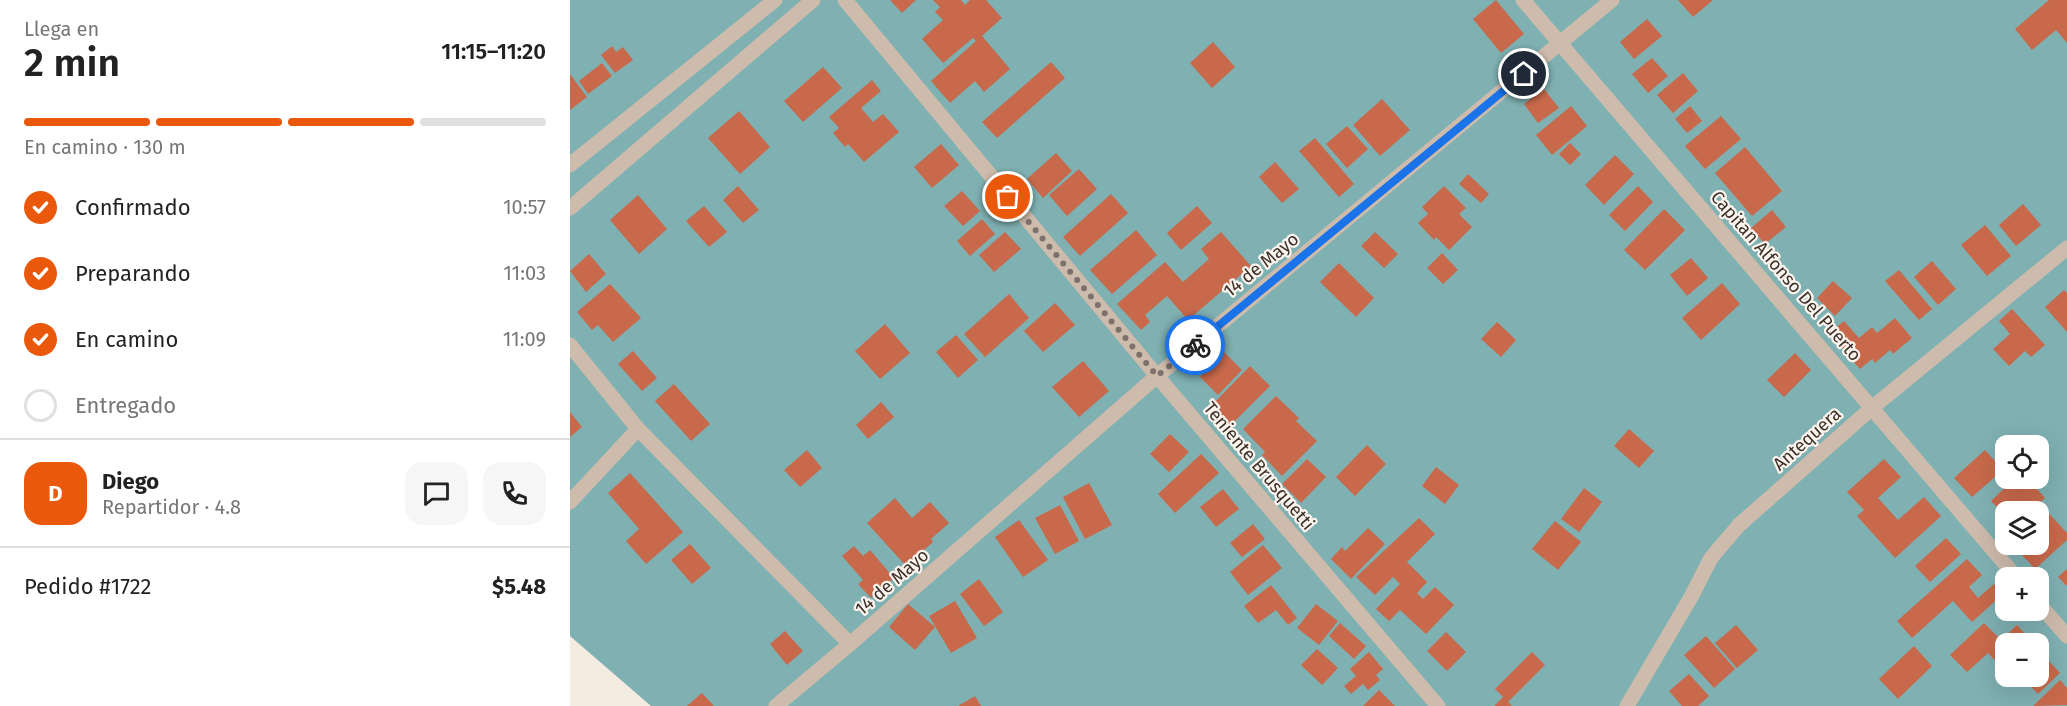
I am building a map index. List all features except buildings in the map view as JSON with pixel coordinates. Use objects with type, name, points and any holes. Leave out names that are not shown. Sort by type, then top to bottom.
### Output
[{"type":"street","points":[[570,165],[775,0]]},
{"type":"street","points":[[570,208],[813,0]]},
{"type":"street","name":"Teniente Brusquetti","points":[[845,0],[1157,376],[1438,706]]},
{"type":"street","name":"Capitan Alfonso Del Puerto","points":[[1523,0],[2008,567]]},
{"type":"street","name":"14 de Mayo","points":[[776,706],[1157,376],[1612,0]]},
{"type":"street","name":"Antequera","points":[[1627,706],[1691,597],[1711,558],[1739,525],[1873,407],[2067,248]]},
{"type":"street","points":[[570,345],[638,429],[850,644]]},
{"type":"street","points":[[570,502],[638,429]]},
{"type":"street","points":[[2049,616],[2067,636]]},
{"type":"water","points":[[570,0],[2067,0],[2067,706],[651,706],[570,636]]},
{"type":"way so far","points":[[1008,197],[1157,376],[1195,345]]},
{"type":"route","points":[[1195,345],[1524,74]]}]
